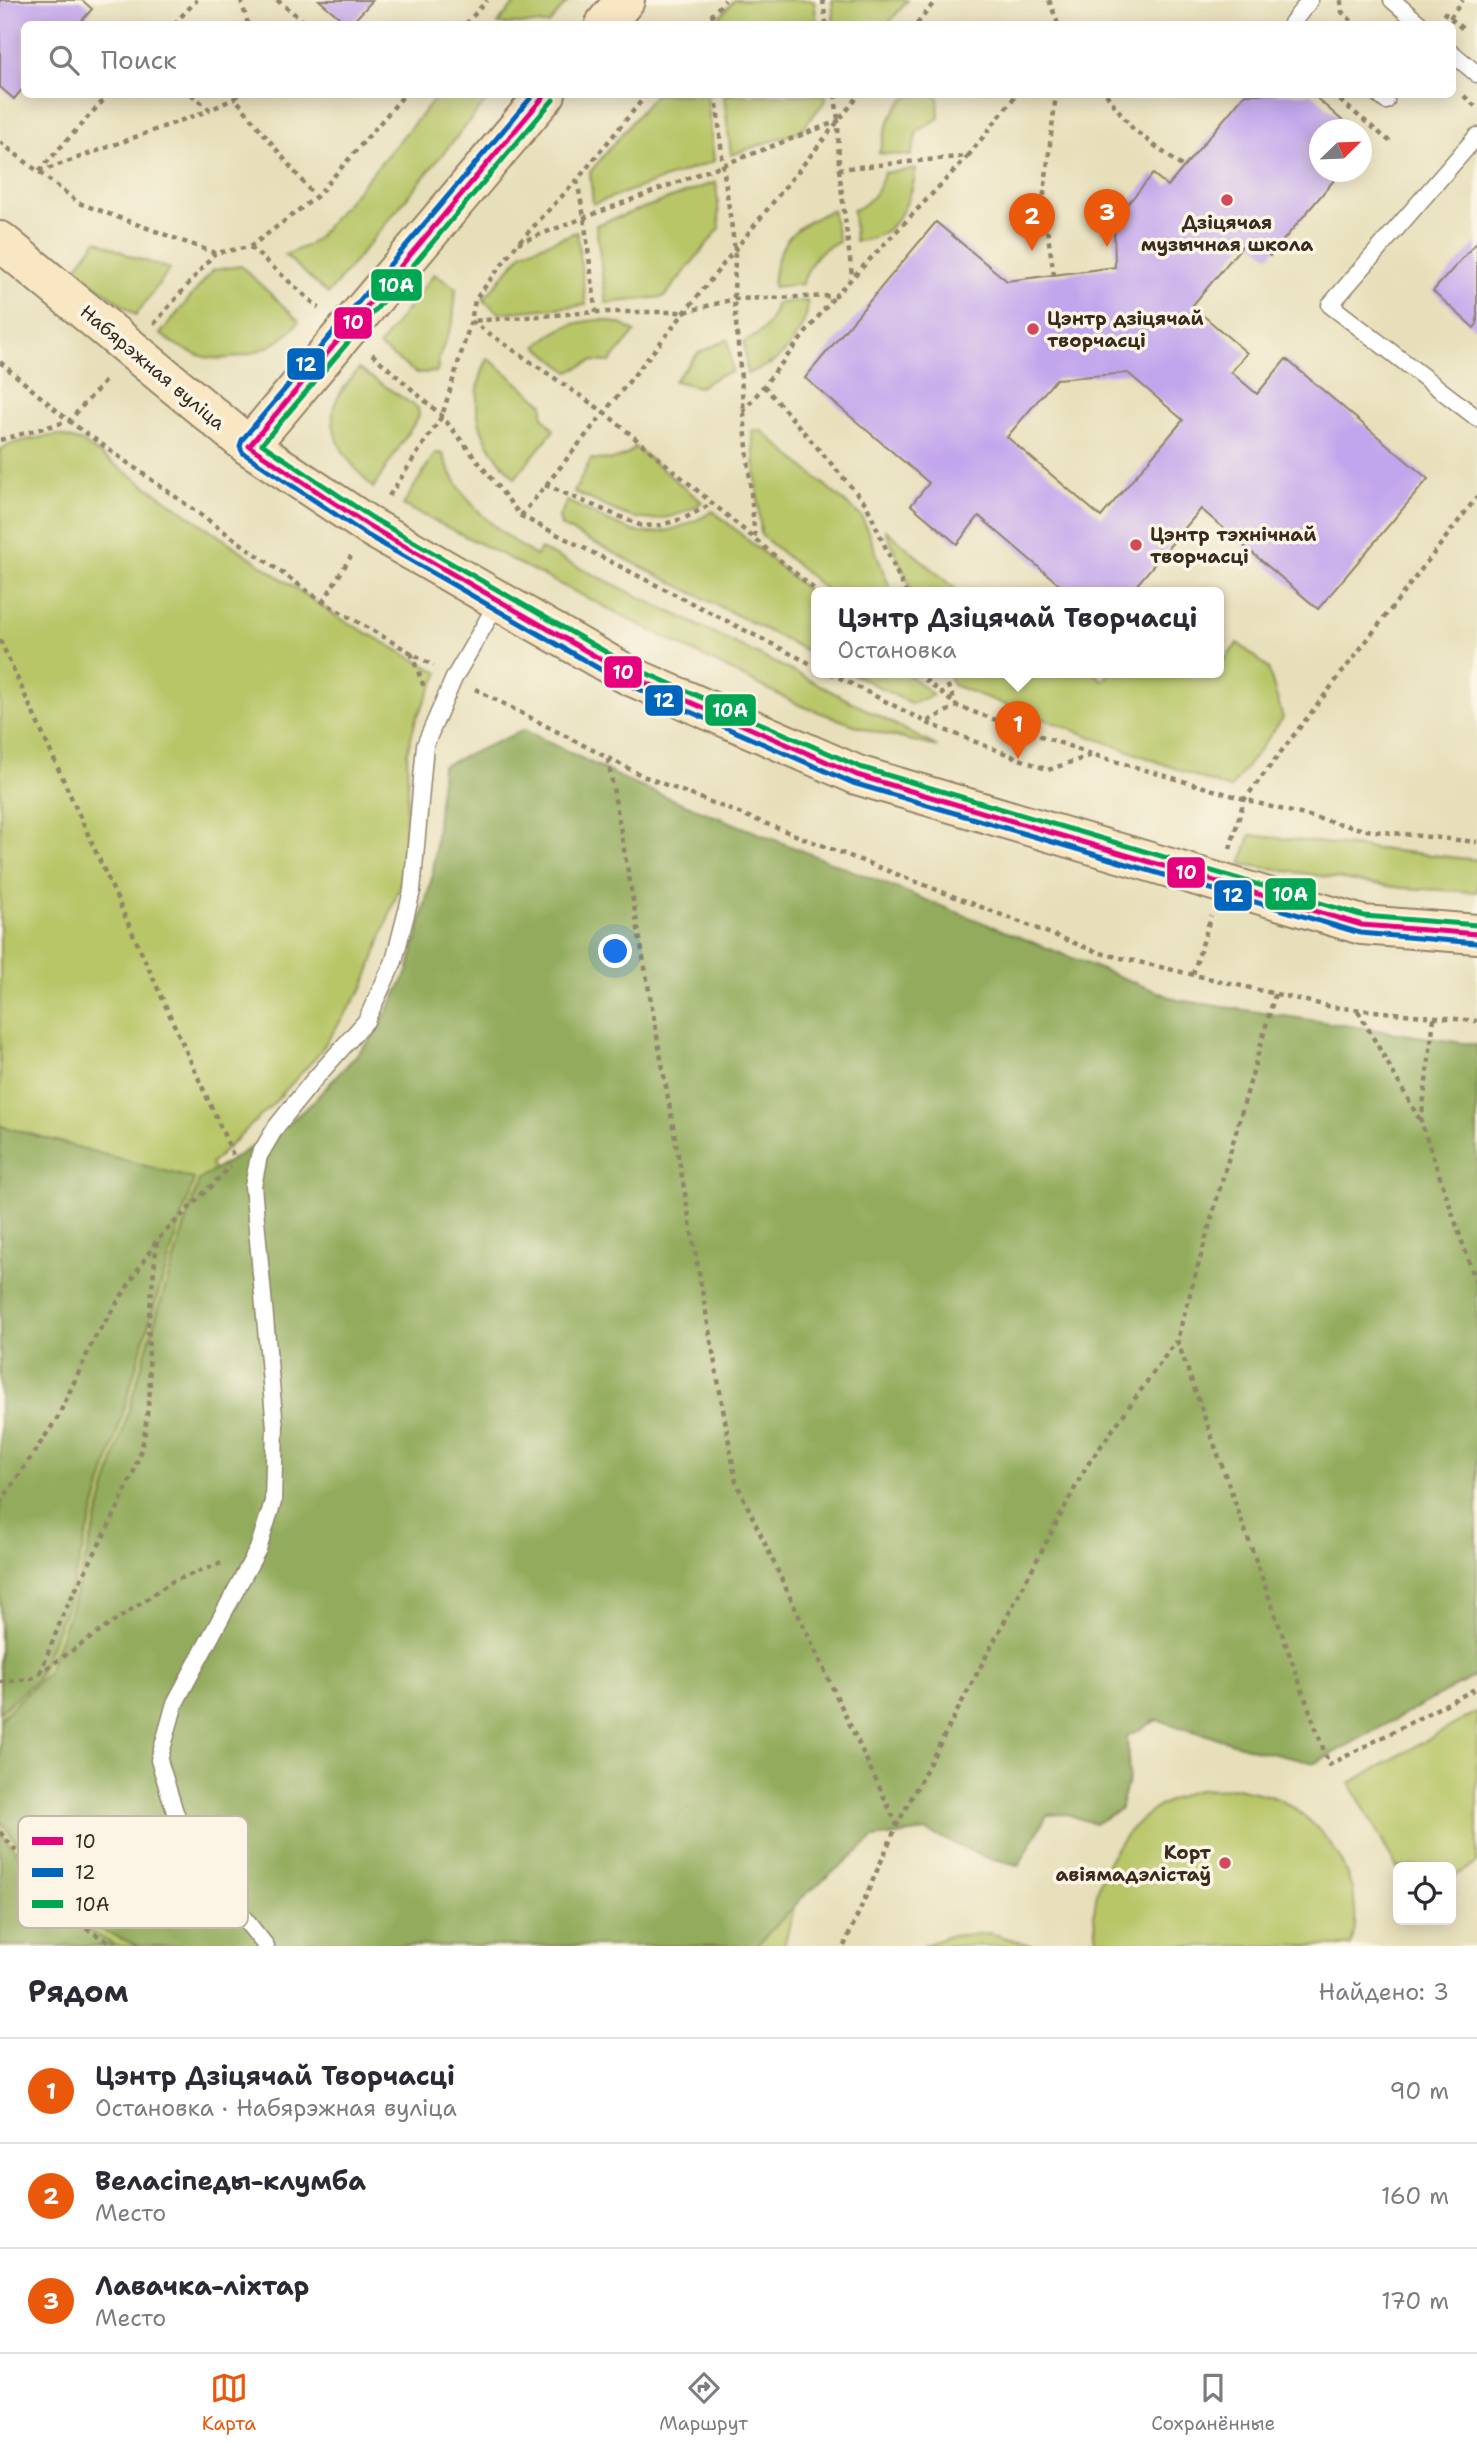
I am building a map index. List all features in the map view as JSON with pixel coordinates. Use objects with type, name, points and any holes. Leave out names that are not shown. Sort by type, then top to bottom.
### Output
[{"type":"main road","points":[[608,21],[625,0]]},
{"type":"main road","points":[[249,446],[542,98]]},
{"type":"main road","name":"Набярэжная вуліца","points":[[0,241],[249,446],[369,526],[628,676],[857,775],[1362,925],[1477,934]]},
{"type":"lane","points":[[1295,21],[1310,0]]},
{"type":"lane","points":[[1392,0],[1416,21]]},
{"type":"lane","points":[[1456,56],[1477,74]]},
{"type":"lane","points":[[1477,136],[1330,305],[1477,418]]},
{"type":"lane","points":[[177,1816],[159,1760],[175,1703],[258,1549],[273,1502],[275,1427],[253,1186],[259,1156],[276,1127],[366,1021],[394,961],[412,891],[425,745],[454,678],[499,600]]},
{"type":"lane","points":[[248,1924],[266,1946]]},
{"type":"path","points":[[177,21],[197,0]]},
{"type":"path","points":[[241,0],[246,21]]},
{"type":"path","points":[[276,0],[303,21]]},
{"type":"path","points":[[469,21],[487,0]]},
{"type":"path","points":[[708,21],[725,0]]},
{"type":"path","points":[[823,0],[826,21]]},
{"type":"path","points":[[919,21],[936,0]]},
{"type":"path","points":[[1049,0],[1057,21]]},
{"type":"path","points":[[1341,0],[1342,12],[1352,21]]},
{"type":"path","points":[[1450,18],[1464,0]]},
{"type":"path","points":[[1439,9],[1454,21]]},
{"type":"path","points":[[1456,23],[1468,33]]},
{"type":"path","points":[[38,172],[105,98]]},
{"type":"path","points":[[196,98],[210,110]]},
{"type":"path","points":[[38,172],[210,110],[232,98]]},
{"type":"path","points":[[238,98],[316,197]]},
{"type":"path","points":[[0,142],[79,203],[215,253],[250,247],[316,197],[402,98]]},
{"type":"path","points":[[388,497],[442,416],[475,300],[518,243],[576,180],[644,98]]},
{"type":"path","points":[[716,98],[735,250],[734,299],[755,540]]},
{"type":"path","points":[[835,98],[839,169],[853,277]]},
{"type":"path","points":[[521,516],[857,98]]},
{"type":"path","points":[[743,412],[835,296],[968,156],[1014,98]]},
{"type":"path","points":[[1054,275],[1043,202],[1056,98]]},
{"type":"path","points":[[1109,98],[1133,129],[1184,168]]},
{"type":"path","points":[[1337,98],[1393,144]]},
{"type":"path","points":[[518,243],[838,121]]},
{"type":"path","points":[[839,169],[968,156]]},
{"type":"path","points":[[576,180],[584,217],[596,312]]},
{"type":"path","points":[[250,247],[319,308]]},
{"type":"path","points":[[151,327],[215,253]]},
{"type":"path","points":[[471,321],[596,312],[685,312],[734,299],[835,296]]},
{"type":"path","points":[[471,321],[604,412],[812,587]]},
{"type":"path","points":[[371,354],[442,416],[521,516],[811,664]]},
{"type":"path","points":[[0,362],[69,421],[323,601],[454,678],[643,776],[1100,953],[1332,1007],[1477,1021]]},
{"type":"path","points":[[0,440],[69,421],[106,380]]},
{"type":"path","points":[[764,386],[866,505],[903,587]]},
{"type":"path","points":[[545,485],[642,526],[685,518],[713,503]]},
{"type":"path","points":[[1227,860],[1244,800],[1477,497]]},
{"type":"path","points":[[323,601],[357,546]]},
{"type":"path","points":[[0,640],[235,1161]]},
{"type":"path","points":[[840,678],[926,722],[1048,770],[1094,755]]},
{"type":"path","points":[[923,678],[957,706],[1094,755],[1244,800],[1365,830],[1477,842]]},
{"type":"path","points":[[944,678],[957,706]]},
{"type":"path","points":[[926,722],[957,706]]},
{"type":"path","points":[[608,758],[736,1482],[897,1825]]},
{"type":"path","points":[[1194,974],[1211,915]]},
{"type":"path","points":[[844,1946],[897,1825],[1086,1467],[1177,1340],[1275,993]]},
{"type":"path","points":[[1358,1010],[1421,1122],[1477,1285]]},
{"type":"path","points":[[1421,1122],[1434,1018]]},
{"type":"path","points":[[0,1503],[58,1417],[94,1339],[157,1240],[235,1161],[276,1127]]},
{"type":"path","points":[[40,1673],[65,1610],[125,1492],[144,1439],[150,1390],[148,1326],[157,1240]]},
{"type":"path","points":[[1177,1340],[1329,1765],[1477,1688]]},
{"type":"path","points":[[0,1682],[31,1679],[173,1581],[258,1549]]},
{"type":"path","points":[[0,1832],[18,1854]]},
{"type":"path","points":[[85,1928],[117,1946]]},
{"type":"green space","points":[[518,0],[569,0],[552,21],[500,21]]},
{"type":"green space","points":[[734,0],[814,0],[817,21],[716,21]]},
{"type":"green space","points":[[832,0],[908,0],[890,21],[834,21]]},
{"type":"green space","points":[[435,98],[489,98],[328,294],[285,255],[317,238]]},
{"type":"green space","points":[[652,98],[707,98],[714,161],[593,204],[590,172]]},
{"type":"green space","points":[[724,98],[826,98],[801,131],[731,155]]},
{"type":"green space","points":[[938,98],[939,118],[917,132],[911,156],[879,153],[893,112],[905,100]]},
{"type":"green space","points":[[916,169],[910,195],[896,221],[880,235],[855,242],[853,210],[873,196],[884,173]]},
{"type":"green space","points":[[716,182],[720,228],[664,297],[606,303],[596,225]]},
{"type":"green space","points":[[832,210],[839,242],[819,253],[802,284],[773,287],[782,247],[806,223]]},
{"type":"green space","points":[[577,232],[586,305],[499,313],[483,300],[523,252]]},
{"type":"green space","points":[[97,240],[130,256],[170,269],[136,315],[75,269]]},
{"type":"green space","points":[[241,266],[299,321],[292,330],[272,345],[260,350],[222,358],[196,355],[160,334],[213,270]]},
{"type":"green space","points":[[434,274],[456,288],[453,322],[439,357],[437,372],[416,373],[379,346]]},
{"type":"green space","points":[[807,301],[802,326],[785,351],[770,364],[747,374],[744,342],[766,327],[777,303]]},
{"type":"green space","points":[[605,320],[635,332],[610,362],[592,361],[569,372],[537,346],[568,326]]},
{"type":"green space","points":[[728,339],[732,372],[720,375],[699,387],[674,381],[698,353]]},
{"type":"green space","points":[[488,358],[543,404],[543,417],[554,430],[515,478],[492,450],[479,422],[477,392]]},
{"type":"green space","points":[[359,369],[418,408],[419,416],[373,488],[344,454],[333,423],[337,400]]},
{"type":"green space","points":[[761,430],[862,517],[890,587],[823,587],[761,535],[752,431]]},
{"type":"green space","points":[[59,435],[82,442],[336,616],[439,673],[416,719],[407,753],[408,792],[400,885],[364,986],[317,1056],[272,1105],[211,1164],[232,1207],[224,1816],[18,1816],[18,1928],[222,1928],[222,1946],[0,1946],[0,1163],[65,1143],[0,1126],[0,450],[21,441]]},
{"type":"green space","points":[[635,447],[702,502],[671,516],[645,519],[622,514],[574,492],[591,459],[620,458]]},
{"type":"green space","points":[[435,453],[443,454],[459,486],[480,513],[506,536],[536,556],[541,549],[800,675],[938,747],[871,731],[799,705],[403,505]]},
{"type":"green space","points":[[567,501],[616,525],[633,531],[654,533],[695,521],[713,511],[811,593],[811,653],[561,526],[559,517]]},
{"type":"green space","points":[[885,529],[953,587],[910,587]]},
{"type":"green space","points":[[1238,643],[1268,668],[1283,718],[1230,789],[953,685],[950,678],[1100,678],[1103,681],[1106,678],[1224,678],[1224,660]]},
{"type":"green space","points":[[861,678],[913,678],[933,695],[912,704]]},
{"type":"green space","points":[[524,730],[634,784],[1178,1000],[1477,1045],[1477,1675],[1315,1763],[1260,1751],[1157,1720],[1127,1736],[1129,1778],[1120,1809],[1095,1824],[1067,1814],[1047,1815],[1019,1865],[985,1857],[926,1831],[874,1838],[803,1897],[756,1946],[139,1946],[96,1928],[248,1928],[248,1816],[18,1816],[18,1844],[0,1820],[0,1719],[47,1673],[70,1612],[199,1180],[282,1128],[310,1105],[375,1035],[408,972],[433,873],[442,766]]},
{"type":"green space","points":[[1250,835],[1477,860],[1477,892],[1402,888],[1241,864]]},
{"type":"green space","points":[[0,1126],[194,1179],[65,1610],[37,1679],[0,1712]]},
{"type":"green space","points":[[1477,1712],[1477,1863],[1456,1875],[1456,1862],[1394,1862],[1350,1783]]},
{"type":"green space","name":"Корт авіямадэлістаў","points":[[1238,1788],[1280,1800],[1315,1826],[1329,1843],[1341,1861],[1354,1902],[1355,1924],[1351,1946],[1098,1946],[1094,1914],[1097,1892],[1113,1853],[1125,1836],[1139,1821],[1174,1798],[1199,1790]]},
{"type":"green space","points":[[0,1832],[18,1854],[18,1928],[85,1928],[116,1946],[0,1946]]},
{"type":"green space","points":[[797,1896],[784,1946],[750,1946]]},
{"type":"green space","points":[[990,1933],[1033,1946],[922,1946],[949,1936]]},
{"type":"building","points":[[0,0],[82,0],[92,9],[82,21],[21,21],[21,91],[14,99],[0,87]]},
{"type":"building","points":[[319,0],[373,0],[354,21],[344,21]]},
{"type":"building","name":"Цэнтр дзіцячай творчасці","points":[[1242,98],[1317,98],[1340,119],[1309,119],[1309,182],[1333,182],[1270,256],[1248,239],[1192,306],[1247,353],[1231,372],[1257,394],[1286,359],[1428,479],[1318,609],[1201,509],[1135,587],[1062,587],[979,516],[957,544],[911,505],[929,483],[805,378],[936,222],[1007,281],[1115,267],[1114,220],[1153,174],[1168,186]],"holes":[[[1128,373],[1183,420],[1101,517],[1007,437],[1056,379]]]},
{"type":"building","points":[[1477,242],[1477,324],[1474,328],[1433,291]]},
{"type":"transit line","name":"12","points":[[531,98],[242,440],[240,447],[243,453],[365,534],[624,683],[853,783],[1360,933],[1476,943]]},
{"type":"transit line","name":"10","points":[[543,98],[249,446],[369,526],[628,675],[857,775],[1362,925],[1477,934]]},
{"type":"transit line","name":"10A","points":[[553,100],[262,444],[374,519],[632,667],[860,767],[1364,916],[1477,925]]},
{"type":"place","name":"Дзіцячая музычная школа","points":[[1227,200]]},
{"type":"place","name":"Лавачка-ліхтар","points":[[1107,247]]},
{"type":"place","name":"Веласіпеды-клумба","points":[[1032,251]]},
{"type":"place","name":"Цэнтр дзіцячай творчасці","points":[[1033,329]]},
{"type":"place","name":"Цэнтр тэхнічнай творчасці","points":[[1136,545]]},
{"type":"place","name":"Цэнтр Дзіцячай Творчасці","points":[[1018,759]]},
{"type":"place","name":"Корт авіямадэлістаў","points":[[1225,1863]]}]
